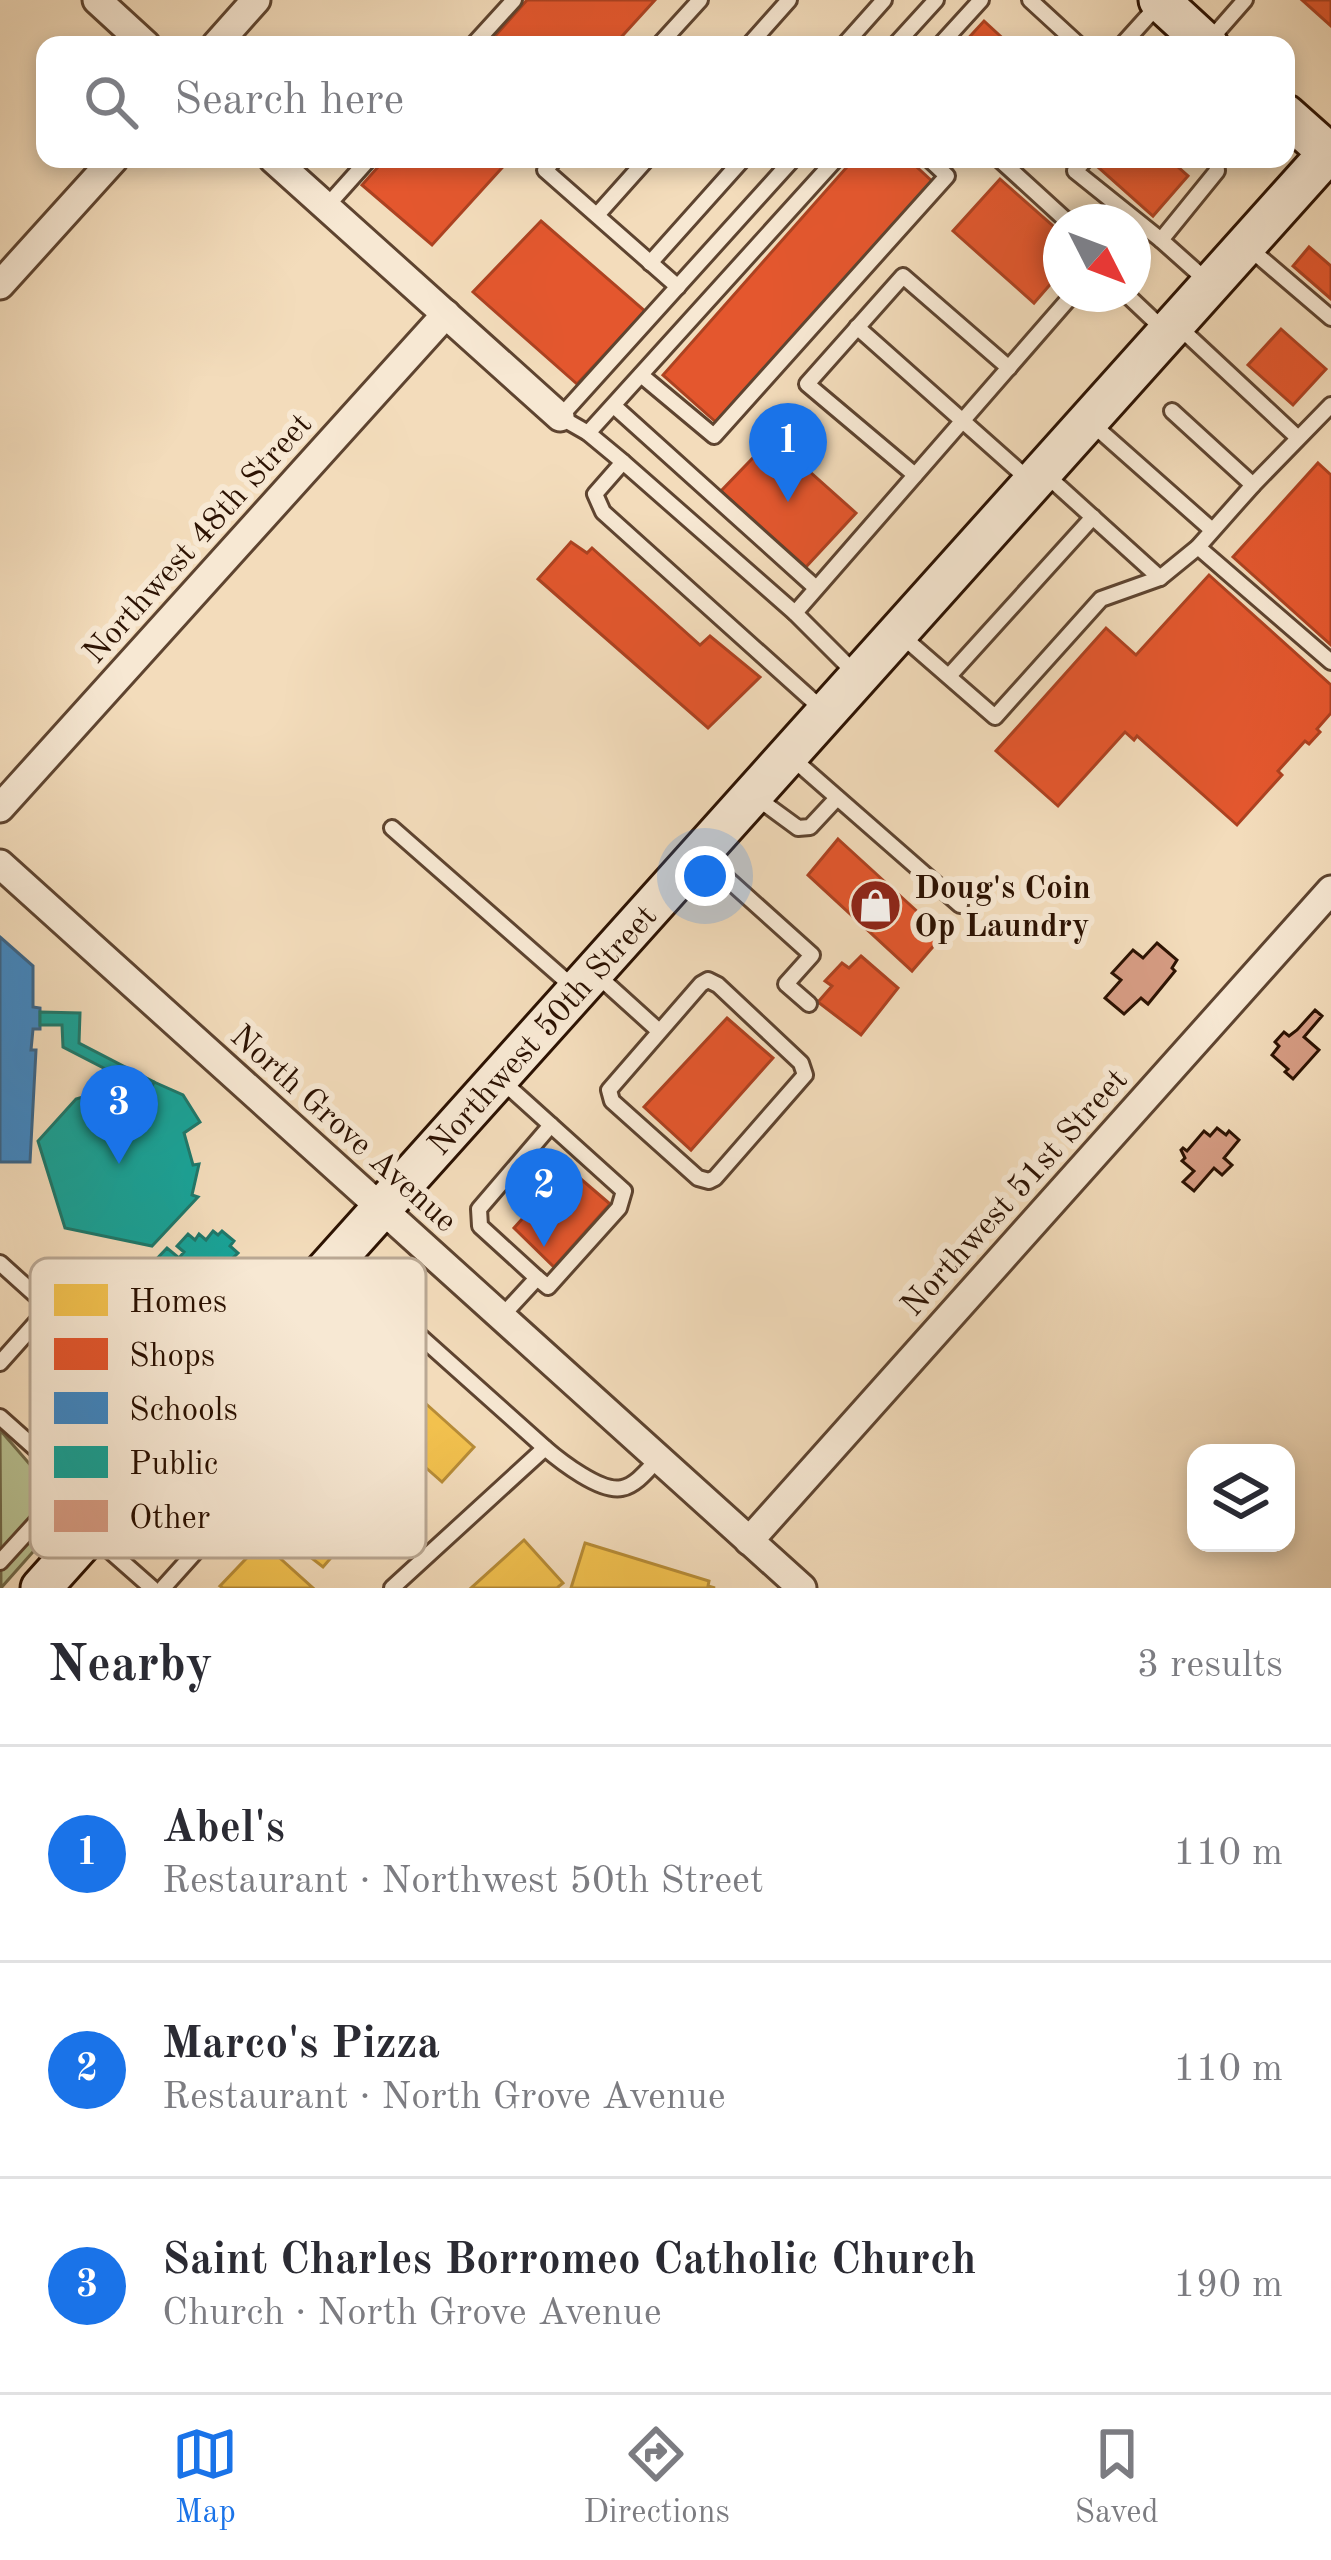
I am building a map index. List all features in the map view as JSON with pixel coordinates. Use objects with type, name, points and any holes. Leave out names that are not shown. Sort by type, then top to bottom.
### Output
[{"type":"main road","points":[[1161,1],[1198,36]]},
{"type":"main road","points":[[1295,123],[1330,153]]},
{"type":"main road","name":"Northwest 50th Street","points":[[337,1258],[1330,153]]},
{"type":"main road","name":"Northwest 50th Street","points":[[41,1588],[68,1558]]},
{"type":"street","points":[[97,0],[136,36]]},
{"type":"street","points":[[224,36],[256,0]]},
{"type":"street","points":[[0,285],[106,168]]},
{"type":"street","points":[[283,168],[560,417]]},
{"type":"street","name":"Northwest 48th Street","points":[[0,808],[446,314]]},
{"type":"street","name":"North Grove Avenue","points":[[0,864],[802,1588]]},
{"type":"street","name":"Northwest 51st Street","points":[[749,1540],[1326,905]]},
{"type":"lane","points":[[480,36],[514,0]]},
{"type":"lane","points":[[667,36],[700,0]]},
{"type":"lane","points":[[756,36],[789,0]]},
{"type":"lane","points":[[852,36],[884,0]]},
{"type":"lane","points":[[903,36],[936,0]]},
{"type":"lane","points":[[948,36],[981,0]]},
{"type":"lane","points":[[1030,0],[1069,36]]},
{"type":"lane","points":[[1214,36],[1244,0]]},
{"type":"lane","points":[[1131,36],[1161,1]]},
{"type":"lane","points":[[326,207],[361,168]]},
{"type":"lane","points":[[547,168],[678,287]]},
{"type":"lane","points":[[597,215],[639,168]]},
{"type":"lane","points":[[650,263],[735,168]]},
{"type":"lane","points":[[785,168],[560,417],[623,462],[858,676]]},
{"type":"lane","points":[[588,433],[828,168]]},
{"type":"lane","points":[[641,375],[714,436],[947,176],[939,168]]},
{"type":"lane","points":[[1015,168],[1050,204]]},
{"type":"lane","points":[[1078,168],[1075,171],[1210,284]]},
{"type":"lane","points":[[1161,240],[1217,168]]},
{"type":"lane","points":[[1245,245],[1331,318]]},
{"type":"lane","points":[[915,475],[807,384],[857,327],[903,276],[1009,368]]},
{"type":"lane","points":[[794,613],[1057,312]]},
{"type":"lane","points":[[1150,312],[1298,437]]},
{"type":"lane","points":[[857,327],[962,421],[1093,517],[1160,578]]},
{"type":"lane","points":[[898,632],[995,717],[1101,599],[1160,578],[1198,547],[1331,405]]},
{"type":"lane","points":[[614,406],[816,588]]},
{"type":"lane","points":[[1172,411],[1252,485]]},
{"type":"lane","points":[[1088,420],[1212,530]]},
{"type":"lane","points":[[623,462],[595,494],[603,512],[826,712]]},
{"type":"lane","points":[[949,676],[1093,517]]},
{"type":"lane","points":[[1198,547],[1331,662]]},
{"type":"lane","points":[[788,755],[960,905]]},
{"type":"lane","points":[[752,795],[798,828],[810,827],[837,798]]},
{"type":"lane","points":[[392,828],[560,973],[585,981],[659,1031]]},
{"type":"lane","points":[[699,854],[812,955],[786,984],[809,1004]]},
{"type":"lane","points":[[708,980],[804,1069],[802,1081],[715,1178],[698,1178],[609,1096],[610,1085],[659,1031],[708,980]]},
{"type":"lane","points":[[498,1077],[624,1191],[619,1208],[548,1287],[480,1226],[479,1209],[551,1125]]},
{"type":"lane","points":[[0,1263],[30,1289]]},
{"type":"lane","points":[[502,1316],[538,1278]]},
{"type":"lane","points":[[0,1363],[30,1329]]},
{"type":"lane","points":[[426,1342],[568,1468],[623,1488],[659,1458]]},
{"type":"lane","points":[[0,1417],[30,1444]]},
{"type":"lane","points":[[426,1557],[545,1448]]},
{"type":"lane","points":[[0,1562],[30,1529]]},
{"type":"lane","points":[[118,1558],[152,1588]]},
{"type":"lane","points":[[163,1588],[190,1558]]},
{"type":"lane","points":[[392,1588],[425,1558]]},
{"type":"green space","points":[[0,1430],[30,1465],[30,1555],[1,1588]]},
{"type":"building: Homes","points":[[426,1404],[474,1447],[442,1482],[426,1468]]},
{"type":"building: Homes","points":[[524,1540],[563,1583],[557,1588],[471,1588]]},
{"type":"building: Homes","points":[[585,1543],[709,1581],[708,1586],[715,1588],[571,1588]]},
{"type":"building: Homes","points":[[247,1558],[280,1558],[313,1588],[223,1588],[220,1586]]},
{"type":"building: Shops","points":[[527,0],[655,0],[622,36],[495,36]]},
{"type":"building: Shops","points":[[1302,0],[1331,0],[1331,26]]},
{"type":"building: Shops","points":[[984,21],[1000,36],[970,36]]},
{"type":"building: Shops","points":[[377,168],[502,168],[432,245],[362,185]]},
{"type":"building: Shops","points":[[846,168],[918,168],[933,182],[718,424],[663,375]]},
{"type":"building: Shops","points":[[1099,168],[1179,168],[1188,176],[1153,216],[1151,204],[1140,204]]},
{"type":"building: Shops","points":[[1000,179],[1043,217],[1043,293],[1034,303],[953,231]]},
{"type":"building: Shops","points":[[541,221],[645,311],[577,384],[473,292]]},
{"type":"building: Shops","points":[[1309,247],[1331,266],[1331,299],[1293,266]]},
{"type":"building: Shops","points":[[1281,329],[1326,369],[1293,405],[1248,365]]},
{"type":"building: Shops","points":[[772,438],[856,513],[806,567],[721,491]]},
{"type":"building: Shops","points":[[1318,463],[1331,475],[1331,645],[1233,557]]},
{"type":"building: Shops","points":[[571,542],[587,553],[592,548],[700,645],[710,636],[760,677],[708,728],[538,579]]},
{"type":"building: Shops","points":[[1209,575],[1331,685],[1331,713],[1317,729],[1320,732],[1309,744],[1305,741],[1278,771],[1282,775],[1237,825],[1137,736],[1134,740],[1125,732],[1058,806],[996,751],[1106,628],[1136,655]]},
{"type":"building: Shops","name":"Doug's Coin Op Laundry","points":[[838,839],[943,935],[912,971],[808,875]]},
{"type":"building: Shops","points":[[861,956],[898,988],[861,1035],[818,1002],[832,986],[825,981],[842,963],[849,968]]},
{"type":"building: Shops","points":[[727,1018],[773,1058],[691,1150],[644,1107]]},
{"type":"building: Shops","points":[[568,1168],[610,1204],[554,1267],[514,1228]]},
{"type":"building: Schools","points":[[0,937],[33,966],[33,1007],[40,1008],[40,1029],[33,1029],[31,1050],[36,1050],[30,1162],[0,1162]]},
{"type":"building: Public","points":[[40,1012],[80,1013],[79,1043],[154,1082],[150,1092],[63,1047],[62,1025],[40,1025]]},
{"type":"building: Public","points":[[154,1082],[183,1095],[200,1122],[184,1133],[193,1165],[199,1164],[192,1195],[198,1197],[152,1246],[65,1228],[38,1141],[76,1099],[115,1087],[115,1092],[146,1099]]},
{"type":"building: Public","points":[[213,1231],[218,1235],[222,1231],[234,1241],[230,1246],[238,1253],[233,1258],[179,1258],[184,1252],[177,1246],[188,1234],[206,1240]]},
{"type":"building: Public","points":[[167,1248],[179,1258],[158,1258]]},
{"type":"building: Other","points":[[1157,943],[1177,960],[1175,971],[1148,1004],[1141,998],[1124,1014],[1105,998],[1121,980],[1112,973],[1133,950],[1143,958]]},
{"type":"building: Other","points":[[1315,1010],[1322,1016],[1304,1037],[1319,1050],[1293,1079],[1272,1055],[1279,1046],[1275,1042],[1284,1032],[1289,1036],[1297,1030]]},
{"type":"building: Other","points":[[1217,1128],[1239,1140],[1224,1158],[1232,1165],[1222,1175],[1214,1168],[1194,1191],[1183,1182],[1194,1171],[1182,1161],[1181,1150],[1187,1151],[1204,1131],[1210,1136]]},
{"type":"place","name":"Abel's","points":[[788,502]]},
{"type":"place","name":"Doug's Coin Op Laundry","points":[[875,905]]},
{"type":"place","name":"Saint Charles Borromeo Catholic Church","points":[[119,1164]]},
{"type":"place","name":"Marco's Pizza","points":[[544,1247]]}]
